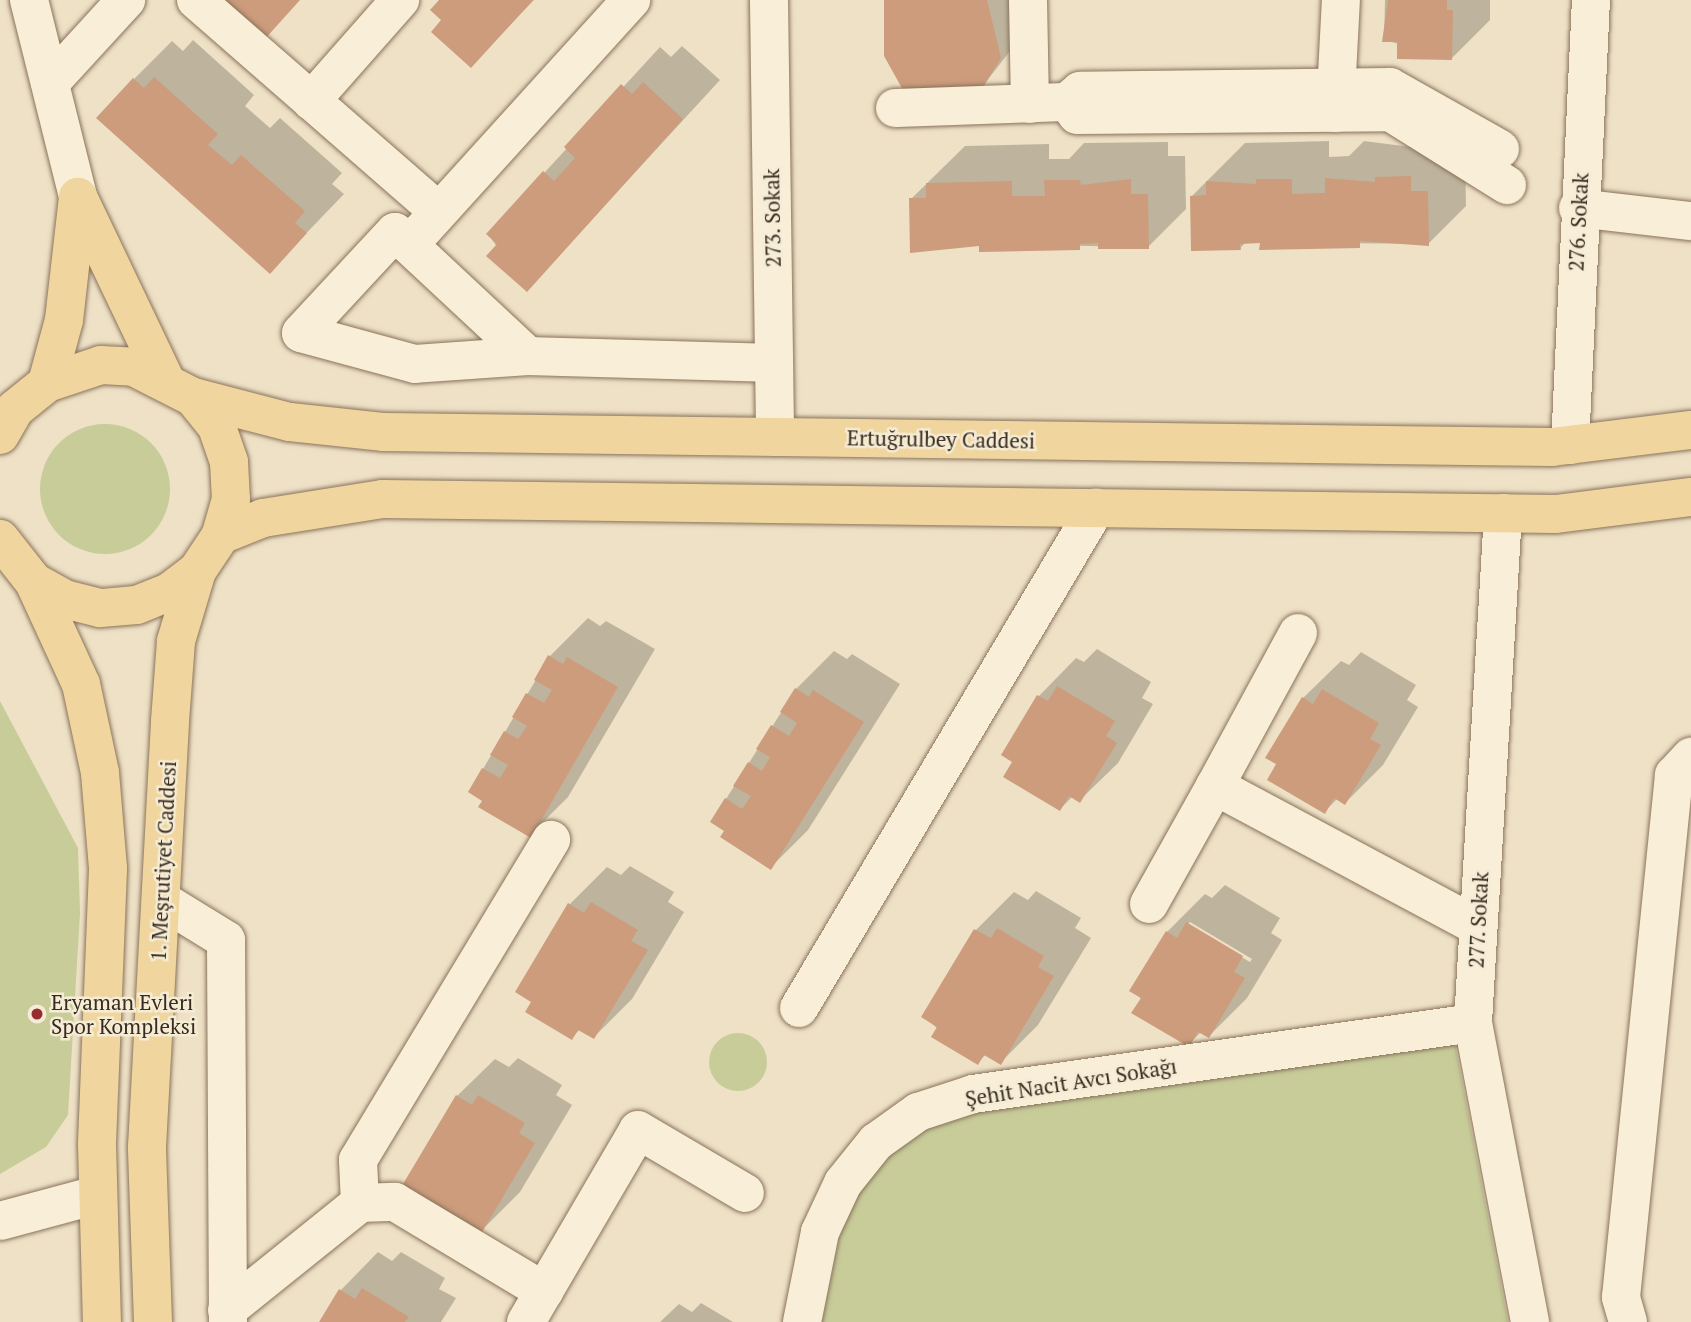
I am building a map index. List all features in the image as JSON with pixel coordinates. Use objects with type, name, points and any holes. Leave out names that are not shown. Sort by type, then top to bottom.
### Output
[{"type":"main road","points":[[34,582],[65,600],[100,608],[136,605],[169,592],[197,571],[221,536],[231,499],[229,462],[216,427],[179,387],[78,197]]},
{"type":"main road","points":[[0,435],[64,320],[78,197]]},
{"type":"main road","name":"Ertuğrulbey Caddesi","points":[[24,396],[101,365],[290,422],[384,432],[1570,445],[1691,429]]},
{"type":"main road","points":[[221,536],[263,518],[383,499],[1556,514],[1691,497]]},
{"type":"main road","points":[[0,539],[34,582],[81,684],[100,773],[108,869],[97,1195],[102,1322]]},
{"type":"main road","name":"1. Meşrutiyet Caddesi","points":[[153,1322],[147,1147],[176,641],[197,571]]},
{"type":"street","points":[[29,0],[78,197]]},
{"type":"street","points":[[50,83],[126,0]]},
{"type":"street","points":[[196,0],[439,212]]},
{"type":"street","points":[[311,101],[400,0]]},
{"type":"street","points":[[409,245],[631,0]]},
{"type":"street","name":"273. Sokak","points":[[769,0],[775,437]]},
{"type":"street","points":[[1028,0],[1049,103]]},
{"type":"street","points":[[1336,100],[1341,0]]},
{"type":"street","name":"276. Sokak","points":[[1570,445],[1578,208],[1591,0]]},
{"type":"street","points":[[895,108],[1049,103],[1080,91],[1336,100],[1401,88],[1503,167]]},
{"type":"street","points":[[1578,208],[1691,221]]},
{"type":"street","points":[[528,356],[395,232],[301,333],[415,365],[528,356],[774,363]]},
{"type":"street","points":[[799,1008],[1096,508]]},
{"type":"street","name":"277. Sokak","points":[[1503,513],[1473,1023],[1530,1322]]},
{"type":"street","points":[[1149,904],[1298,632]]},
{"type":"street","points":[[1628,1322],[1621,1297],[1685,771]]},
{"type":"street","points":[[1215,786],[1477,926]]},
{"type":"street","points":[[360,1203],[358,1160],[551,840]]},
{"type":"street","points":[[161,900],[226,940],[227,1316]]},
{"type":"street","name":"Şehit Nacit Avcı Sokağı","points":[[802,1322],[820,1233],[843,1183],[876,1142],[918,1112],[973,1094],[1473,1023]]},
{"type":"street","points":[[227,1316],[360,1203],[395,1202],[535,1307],[638,1130],[746,1193]]},
{"type":"street","points":[[0,1221],[97,1195]]},
{"type":"green space","points":[[105,424],[130,429],[151,443],[165,464],[170,489],[165,514],[151,535],[130,549],[105,554],[80,549],[59,535],[45,514],[40,489],[45,464],[59,443],[80,429]]},
{"type":"green space","name":"Eryaman Evleri Spor Kompleksi","points":[[0,701],[78,848],[80,913],[68,1115],[46,1147],[0,1174]]},
{"type":"green space","points":[[732,1033],[744,1033],[759,1041],[767,1056],[767,1068],[759,1083],[744,1091],[732,1091],[717,1083],[709,1068],[709,1056],[717,1041]]},
{"type":"green space","points":[[1454,1039],[1508,1322],[822,1322],[843,1218],[877,1155],[943,1114]]},
{"type":"building","points":[[218,0],[300,0],[264,40]]},
{"type":"building","points":[[439,0],[533,0],[471,68],[431,32],[441,20],[430,10]]},
{"type":"building","points":[[884,0],[987,0],[1001,58],[982,89],[903,90],[884,56]]},
{"type":"building","points":[[1388,0],[1447,0],[1447,10],[1453,10],[1452,60],[1397,59],[1397,42],[1382,42]]},
{"type":"building","points":[[154,77],[218,134],[208,145],[232,165],[241,155],[305,211],[295,223],[307,233],[270,274],[96,118],[133,78],[144,88]]},
{"type":"building","points":[[643,82],[683,119],[527,292],[486,256],[497,244],[486,234],[543,171],[554,181],[575,158],[564,147],[621,84],[632,94]]},
{"type":"building","points":[[1411,176],[1411,191],[1428,191],[1429,246],[1360,241],[1360,248],[1259,250],[1260,243],[1240,244],[1241,250],[1191,251],[1190,196],[1206,195],[1206,181],[1256,184],[1256,179],[1292,179],[1292,194],[1325,193],[1325,178],[1375,182],[1375,177]]},
{"type":"building","points":[[1131,179],[1131,194],[1148,194],[1149,249],[1098,249],[1098,243],[1080,244],[1080,250],[979,252],[979,246],[910,253],[909,198],[926,198],[926,183],[1012,181],[1012,196],[1045,196],[1044,180],[1080,180],[1081,185]]},
{"type":"building","points":[[548,655],[563,664],[567,657],[618,687],[531,838],[478,807],[482,801],[468,792],[482,768],[500,778],[508,765],[490,755],[504,731],[518,739],[527,726],[512,717],[526,693],[544,703],[552,690],[534,680]]},
{"type":"building","points":[[1057,686],[1115,721],[1106,736],[1117,743],[1080,803],[1069,796],[1060,811],[1003,777],[1012,762],[1001,755],[1037,695],[1048,701]]},
{"type":"building","points":[[795,688],[809,697],[813,690],[864,722],[771,870],[720,837],[724,831],[710,822],[725,798],[742,809],[751,796],[733,786],[748,762],[762,771],[770,757],[756,749],[771,725],[789,736],[797,723],[780,712]]},
{"type":"building","points":[[1322,689],[1379,723],[1370,739],[1381,745],[1345,805],[1334,798],[1325,814],[1267,780],[1276,764],[1265,758],[1302,697],[1313,704]]},
{"type":"building","points":[[591,902],[638,930],[631,941],[648,950],[594,1039],[578,1030],[572,1040],[525,1012],[531,1002],[515,992],[568,903],[584,913]]},
{"type":"building","points":[[1186,922],[1243,956],[1234,972],[1245,978],[1209,1038],[1198,1032],[1189,1047],[1131,1013],[1141,998],[1129,991],[1166,931],[1177,938]]},
{"type":"building","points":[[997,928],[1044,956],[1038,967],[1054,976],[1001,1065],[984,1055],[978,1065],[931,1037],[937,1027],[921,1017],[974,929],[991,938]]},
{"type":"building","points":[[456,1095],[472,1105],[478,1095],[525,1123],[519,1133],[535,1143],[482,1232],[412,1204],[419,1194],[403,1184]]},
{"type":"building","points":[[362,1288],[409,1317],[405,1322],[319,1322],[339,1289],[355,1299]]},
{"type":"place","name":"Eryaman Evleri Spor Kompleksi","points":[[37,1014]]}]
